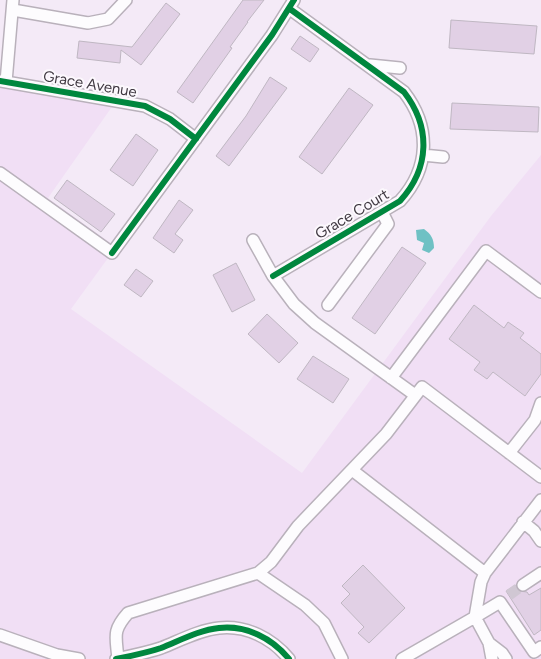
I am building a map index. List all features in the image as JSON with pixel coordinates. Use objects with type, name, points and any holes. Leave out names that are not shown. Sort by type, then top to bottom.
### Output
[{"type":"street","points":[[3,82],[13,5],[88,23],[108,19],[126,0]]},
{"type":"street","points":[[0,173],[112,253],[292,4]]},
{"type":"street","name":"Grace Court","points":[[273,276],[400,201],[409,192],[416,180],[423,156],[423,133],[420,117],[404,92],[292,4]]},
{"type":"street","points":[[368,65],[400,68]]},
{"type":"street","name":"Grace Avenue","points":[[3,82],[145,106],[170,119],[196,139]]},
{"type":"street","points":[[423,156],[443,157]]},
{"type":"street","name":"Grace Court","points":[[328,305],[388,224],[382,212]]},
{"type":"street","points":[[253,240],[273,276],[294,304],[315,323],[415,395]]},
{"type":"street","points":[[391,378],[486,251],[540,288]]},
{"type":"street","points":[[289,659],[271,641],[256,633],[237,628],[218,628],[152,650],[117,659],[116,635],[118,624],[128,613],[258,573],[272,562],[298,526],[386,434],[422,387],[541,477]]},
{"type":"street","points":[[509,453],[535,420],[541,404]]},
{"type":"street","points":[[352,470],[485,573]]},
{"type":"street","points":[[492,659],[489,643],[475,617],[481,582],[485,573],[541,500]]},
{"type":"street","points":[[524,522],[541,541]]},
{"type":"street","points":[[258,573],[305,605],[324,623],[342,659]]},
{"type":"street","points":[[523,586],[541,573]]},
{"type":"street","points":[[402,659],[504,599],[534,652],[541,647]]},
{"type":"street","points":[[0,635],[57,655],[79,659]]},
{"type":"street","points":[[489,643],[502,653],[506,659]]},
{"type":"shaded area","points":[[0,81],[116,101],[48,198],[116,247],[71,309],[302,473],[491,216],[541,155],[541,659],[0,659]]},
{"type":"water","points":[[424,229],[433,239],[434,248],[429,253],[422,250],[424,243],[417,240],[416,230]]},
{"type":"building","points":[[243,0],[264,0],[247,22],[230,47],[232,48],[193,103],[177,92]]},
{"type":"building","points":[[166,3],[180,14],[141,65],[121,50],[120,63],[77,58],[79,41],[132,47]]},
{"type":"building","points":[[451,20],[537,26],[534,54],[449,48]]},
{"type":"building","points":[[300,36],[319,49],[310,62],[291,49]]},
{"type":"building","points":[[270,77],[287,88],[229,166],[216,156],[246,116]]},
{"type":"building","points":[[349,88],[373,105],[322,174],[299,157]]},
{"type":"building","points":[[452,103],[539,107],[538,132],[450,129]]},
{"type":"building","points":[[136,134],[158,150],[133,186],[110,170]]},
{"type":"building","points":[[67,180],[115,214],[101,232],[54,198]]},
{"type":"building","points":[[179,200],[193,210],[175,234],[183,240],[174,253],[153,238]]},
{"type":"building","points":[[402,247],[426,263],[375,334],[352,318]]},
{"type":"building","points":[[236,263],[255,300],[232,312],[213,275]]},
{"type":"building","points":[[136,269],[153,281],[141,297],[124,285]]},
{"type":"building","points":[[474,305],[504,328],[508,322],[524,333],[520,338],[541,354],[541,374],[525,396],[493,372],[487,379],[474,370],[480,362],[449,339]]},
{"type":"building","points":[[267,314],[298,343],[279,363],[248,334]]},
{"type":"building","points":[[313,356],[349,379],[333,403],[297,379]]},
{"type":"building","points":[[363,565],[405,608],[369,643],[358,633],[364,627],[341,603],[350,594],[342,586]]},
{"type":"building","points":[[516,585],[519,591],[527,592],[529,595],[541,588],[541,630],[534,635],[506,591]]},
{"type":"tunnel","points":[[509,595],[523,585]]},
{"type":"cycle path","points":[[112,253],[272,35],[294,0]]},
{"type":"cycle path","points":[[273,276],[400,201],[417,175],[422,161],[423,147],[423,133],[419,119],[413,105],[404,92],[290,9]]},
{"type":"cycle path","points":[[0,81],[145,106],[170,119],[196,139]]},
{"type":"cycle path","points":[[116,659],[161,648],[189,636],[219,628],[239,629],[258,634],[275,645],[289,659]]}]
